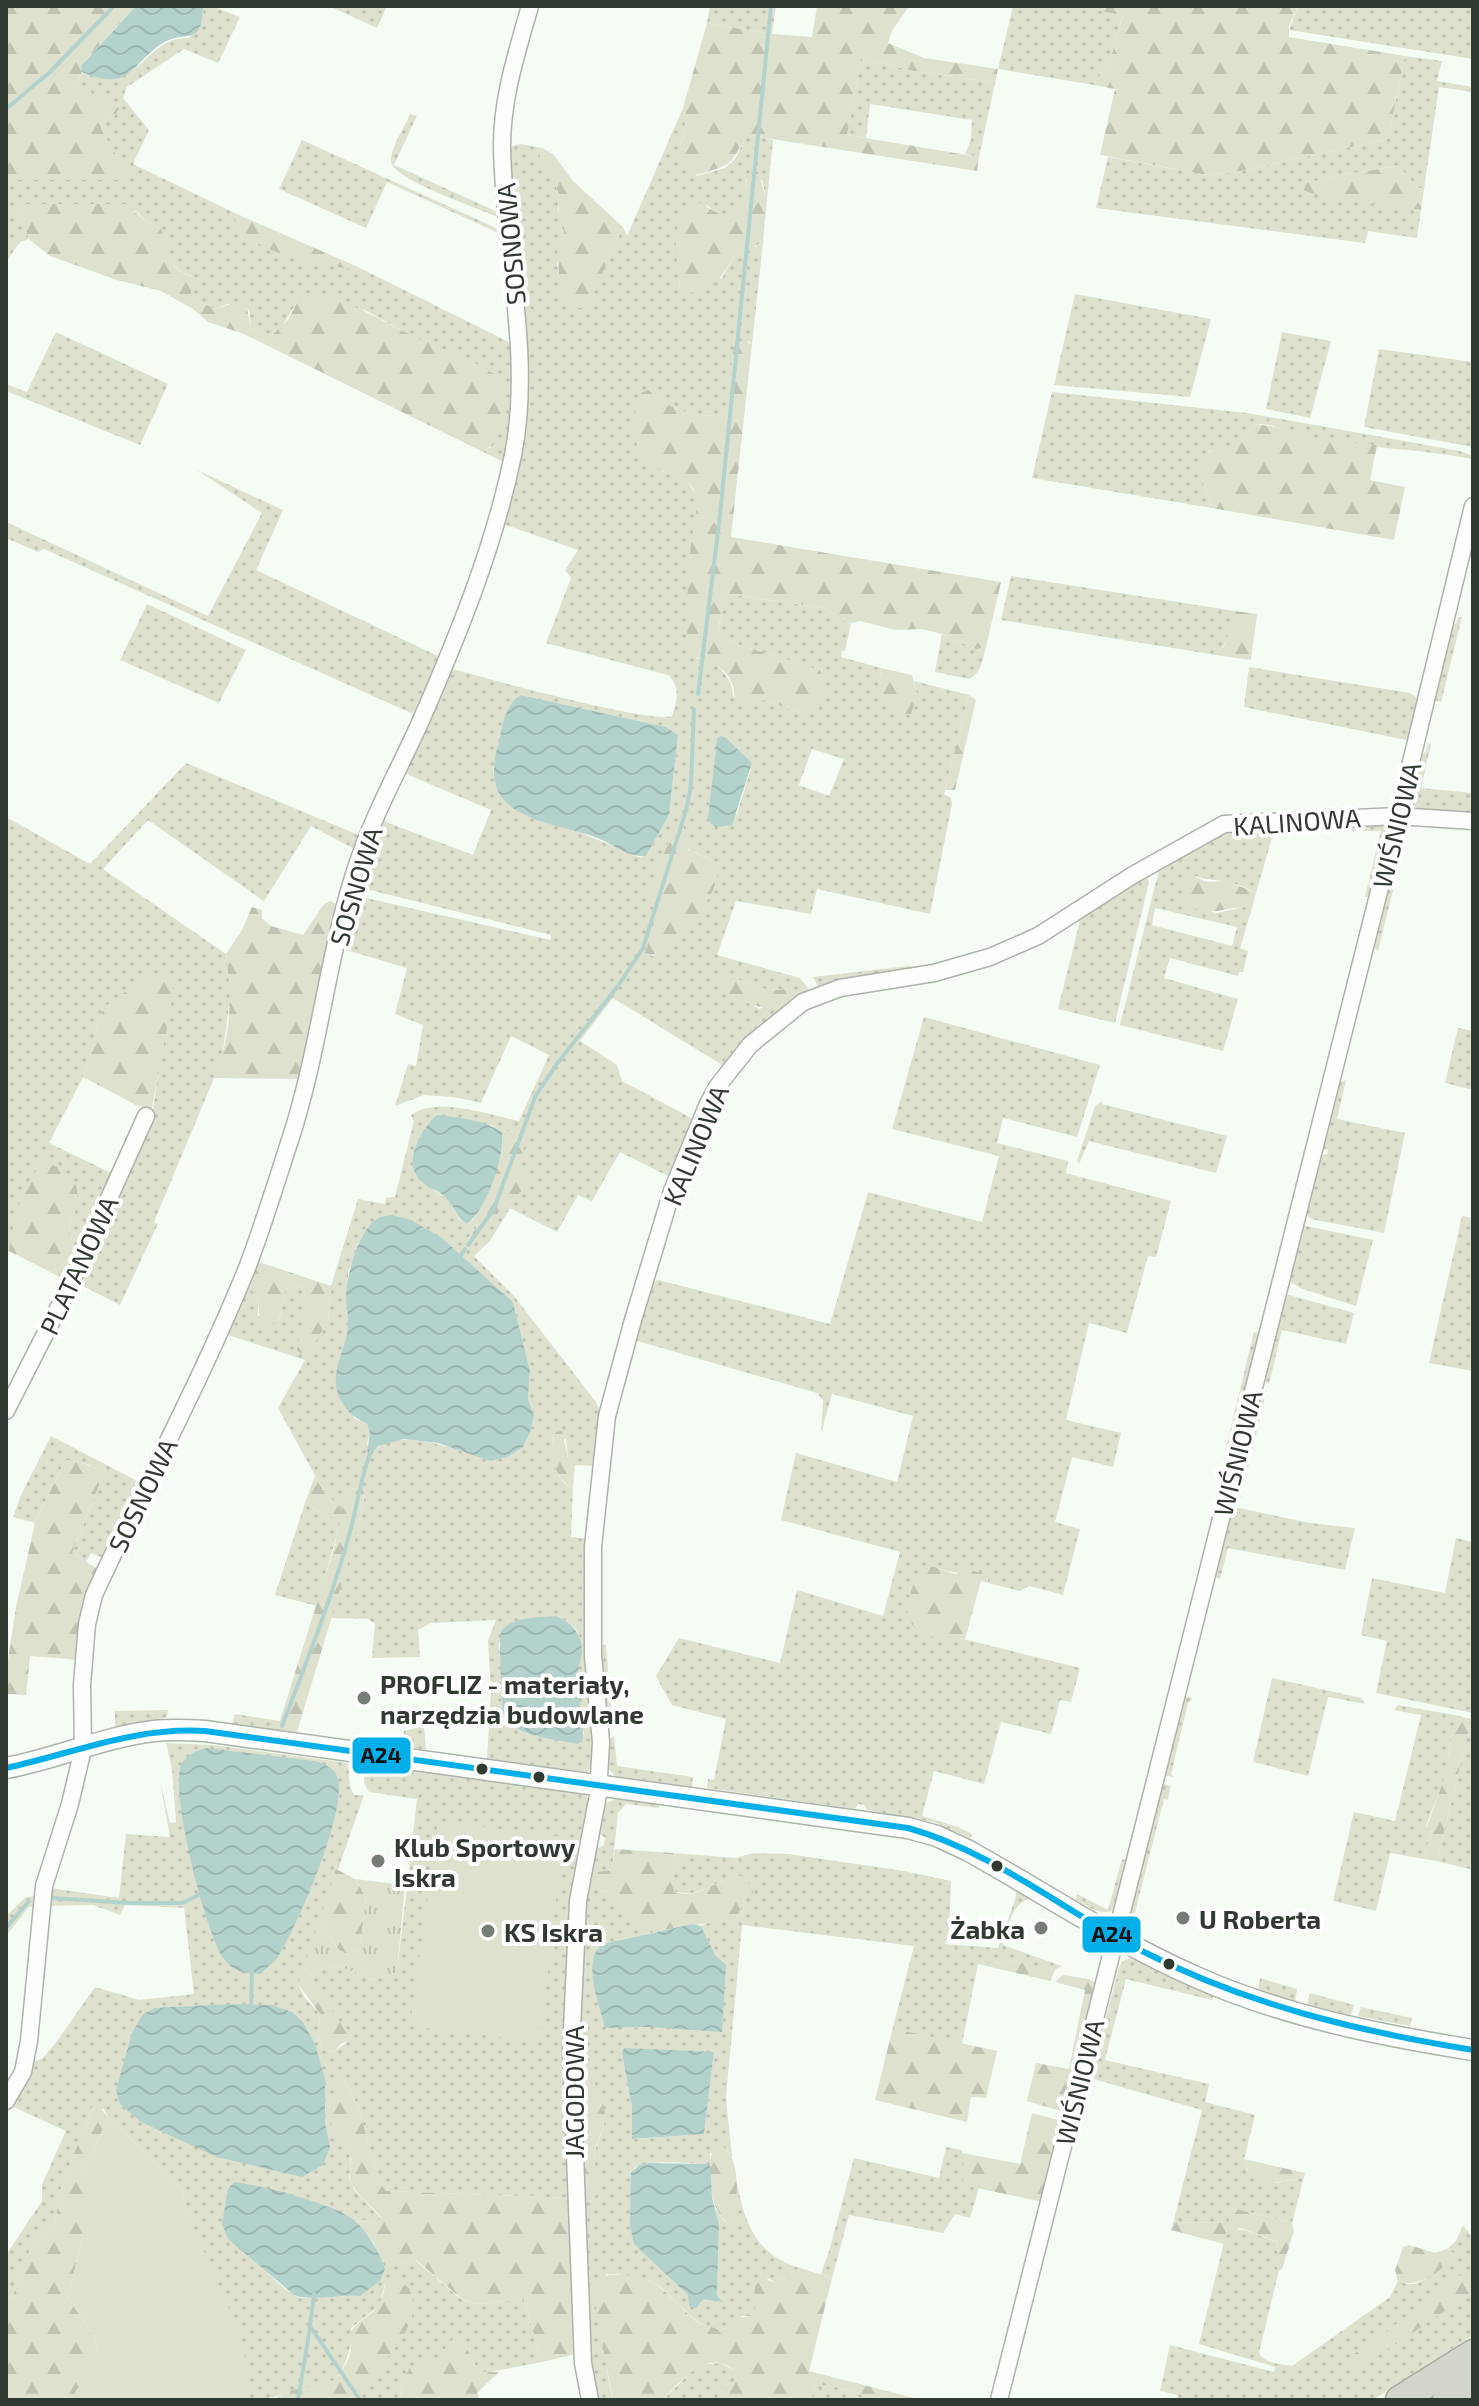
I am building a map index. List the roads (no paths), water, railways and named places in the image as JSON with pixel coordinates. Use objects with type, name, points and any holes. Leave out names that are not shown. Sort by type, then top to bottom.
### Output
[{"type":"highway","points":[[1400,2400],[1473,2354]]},
{"type":"highway","points":[[1447,2400],[1473,2384]]},
{"type":"street","name":"SOSNOWA","points":[[6,2101],[23,2072],[29,2041],[44,1886],[70,1804],[83,1749],[82,1685],[87,1624],[94,1595],[248,1265],[308,1080],[354,873],[469,604],[506,490],[516,441],[519,359],[502,143],[508,84],[530,6]]},
{"type":"street","name":"WIŚNIOWA","points":[[999,2400],[1398,816],[1473,506]]},
{"type":"street","name":"KALINOWA","points":[[598,1786],[601,1742],[593,1656],[593,1547],[607,1416],[672,1191],[707,1106],[723,1078],[750,1045],[803,1002],[840,988],[934,973],[990,957],[1038,936],[1133,875],[1224,824],[1398,816],[1473,821]]},
{"type":"street","name":"PLATANOWA","points":[[6,1411],[76,1272],[146,1116]]},
{"type":"street","points":[[6,1768],[44,1761],[154,1731],[205,1731],[923,1831],[967,1850],[1193,1976],[1280,2009],[1334,2023],[1473,2050]]},
{"type":"street","name":"JAGODOWA","points":[[590,2400],[583,2363],[571,2050],[578,1901],[598,1786]]},
{"type":"water","points":[[136,6],[203,6],[200,28],[192,35],[163,43],[121,78],[98,78],[82,72],[81,66]]},
{"type":"water","points":[[521,695],[666,727],[678,735],[669,815],[646,856],[633,855],[595,837],[530,817],[503,799],[496,785],[495,760],[506,713]]},
{"type":"water","points":[[725,737],[752,763],[732,825],[716,827],[708,818],[717,739]]},
{"type":"water","points":[[437,1115],[479,1122],[502,1132],[501,1154],[493,1181],[481,1207],[467,1224],[445,1197],[422,1182],[413,1166],[420,1138]]},
{"type":"water","points":[[392,1215],[411,1220],[442,1238],[513,1302],[530,1371],[528,1399],[534,1416],[523,1447],[507,1457],[490,1461],[438,1443],[404,1439],[378,1446],[371,1455],[367,1453],[370,1433],[367,1424],[349,1412],[340,1399],[336,1376],[347,1335],[346,1295],[352,1264],[360,1241],[373,1222]]},
{"type":"water","points":[[556,1616],[574,1628],[582,1646],[577,1679],[583,1736],[582,1742],[577,1744],[528,1733],[503,1718],[502,1630],[520,1620]]},
{"type":"water","points":[[206,1748],[315,1761],[330,1767],[336,1774],[339,1789],[336,1811],[320,1866],[286,1942],[276,1959],[260,1974],[239,1971],[223,1958],[207,1920],[191,1862],[179,1780],[183,1762]]},
{"type":"water","points":[[693,1924],[701,1926],[715,1955],[726,1965],[722,2032],[651,2027],[605,2028],[592,1973],[596,1952],[602,1944]]},
{"type":"water","points":[[272,2005],[292,2012],[303,2022],[315,2044],[325,2079],[325,2123],[330,2147],[323,2165],[302,2177],[217,2157],[141,2122],[120,2104],[116,2090],[132,2033],[143,2014],[155,2008]]},
{"type":"water","points":[[624,2048],[714,2052],[704,2134],[632,2139],[632,2108],[622,2053]]},
{"type":"water","points":[[710,2164],[712,2197],[719,2225],[717,2295],[723,2302],[702,2299],[697,2308],[689,2306],[688,2295],[634,2244],[630,2225],[631,2173],[639,2165]]},
{"type":"water","points":[[234,2182],[315,2202],[355,2221],[369,2237],[383,2262],[385,2269],[380,2281],[360,2296],[309,2298],[294,2295],[228,2239],[222,2224],[228,2189]]},
{"type":"waterway","points":[[6,109],[50,72],[114,6]]},
{"type":"waterway","points":[[698,694],[720,515],[771,6]]},
{"type":"waterway","points":[[468,1245],[494,1209],[535,1097],[643,948],[687,807],[694,709]]},
{"type":"waterway","points":[[460,1257],[465,1249]]},
{"type":"waterway","points":[[282,1726],[336,1578],[371,1451]]},
{"type":"waterway","points":[[52,1898],[182,1903],[203,1893]]},
{"type":"waterway","points":[[6,1928],[29,1901]]},
{"type":"waterway","points":[[251,2010],[252,1971]]},
{"type":"waterway","points":[[314,2294],[310,2326],[360,2400]]},
{"type":"waterway","points":[[298,2400],[310,2327]]},
{"type":"place","name":"PROFLIZ - materiały, narzędzia budowlane","points":[[364,1698]]},
{"type":"place","name":"Klub Sportowy Iskra","points":[[378,1861]]},
{"type":"place","name":"U Roberta","points":[[1183,1918]]},
{"type":"place","name":"Żabka","points":[[1041,1928]]},
{"type":"place","name":"KS Iskra","points":[[488,1931]]}]
